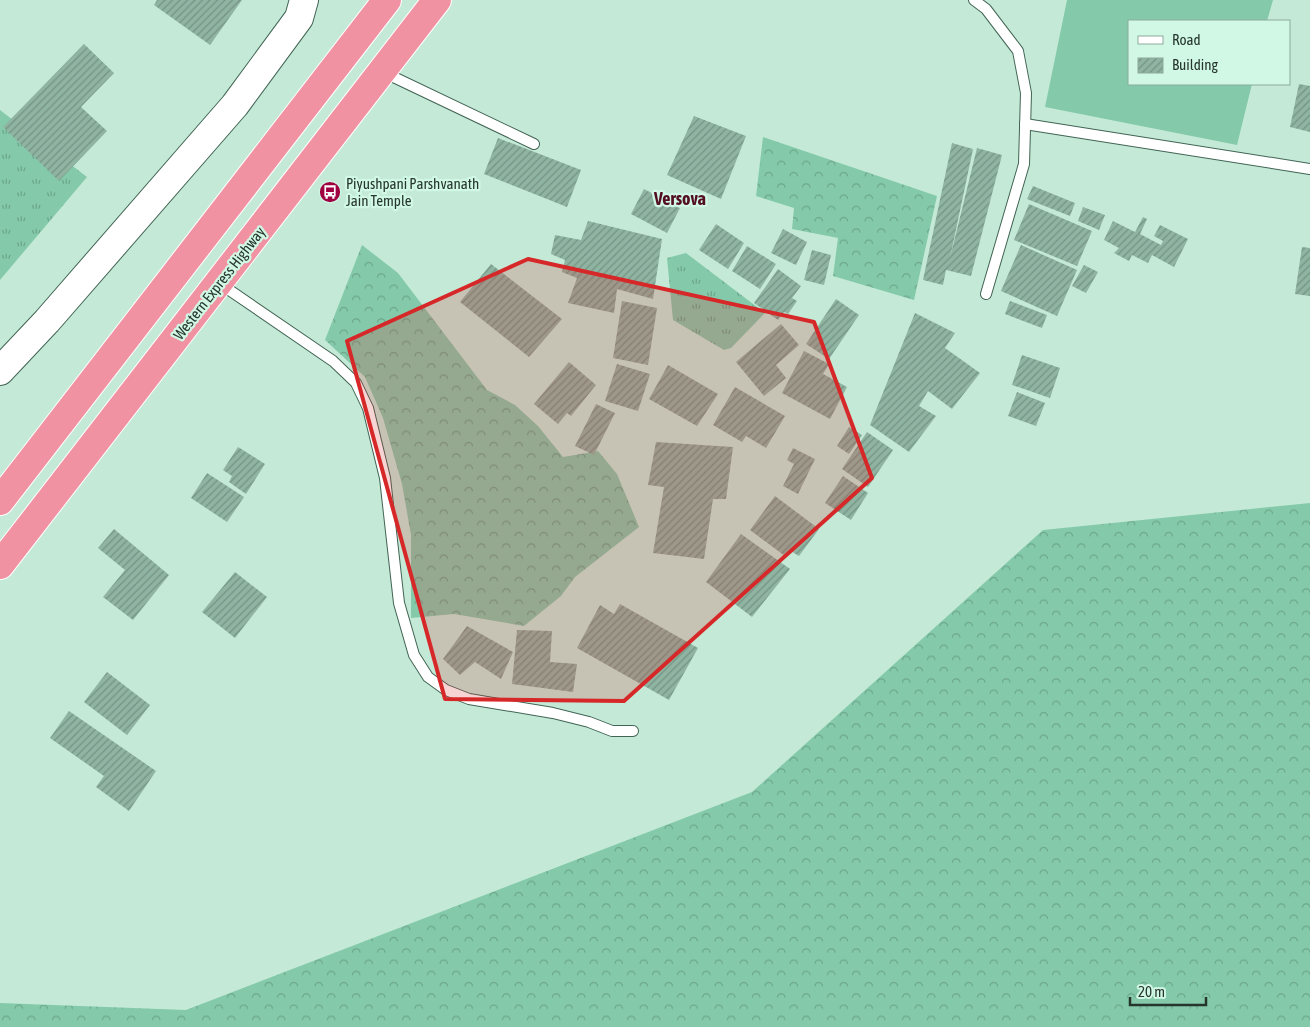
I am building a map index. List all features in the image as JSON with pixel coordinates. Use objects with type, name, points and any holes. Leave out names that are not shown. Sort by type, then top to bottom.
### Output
[{"type":"highway","points":[[0,500],[387,0]]},
{"type":"highway","name":"Western Express Highway","points":[[0,565],[437,0]]},
{"type":"street","points":[[0,371],[47,321],[235,105],[299,18],[304,0]]},
{"type":"lane","points":[[974,0],[986,9],[1018,51],[1026,93],[1024,164],[986,294]]},
{"type":"lane","points":[[382,71],[534,144]]},
{"type":"lane","points":[[1025,124],[1310,169]]},
{"type":"lane","points":[[219,283],[333,361],[356,383],[368,408],[386,478],[399,603],[414,655],[428,676],[446,690],[469,699],[553,713],[589,722],[612,731],[633,731]]},
{"type":"highlighted area","points":[[528,259],[814,322],[872,478],[624,701],[445,699],[347,341]]},
{"type":"green space","points":[[1067,0],[1273,0],[1267,20],[1128,20],[1128,85],[1252,85],[1237,145],[1045,107]]},
{"type":"green space","points":[[0,110],[87,177],[0,280]]},
{"type":"green space","points":[[763,137],[937,196],[914,300],[833,276],[838,238],[792,229],[794,208],[756,196]]},
{"type":"green space","points":[[362,245],[398,273],[487,390],[515,405],[538,426],[563,457],[598,451],[617,474],[639,527],[575,577],[561,596],[524,626],[454,614],[411,618],[411,535],[402,484],[383,418],[365,377],[325,340]]},
{"type":"green space","points":[[686,253],[765,313],[731,348],[724,350],[673,320],[667,258]]},
{"type":"green space","points":[[1310,503],[1310,1027],[0,1027],[0,1003],[186,1010],[752,792],[1043,530]]},
{"type":"building","points":[[157,0],[242,0],[210,45],[154,5]]},
{"type":"building","points":[[84,44],[114,73],[81,107],[107,131],[59,181],[3,127]]},
{"type":"building","points":[[1299,84],[1310,86],[1310,132],[1290,127]]},
{"type":"building","points":[[694,116],[746,136],[721,199],[667,175]]},
{"type":"building","points":[[498,138],[581,170],[567,207],[484,174]]},
{"type":"building","points":[[952,143],[973,149],[950,258],[977,148],[1002,155],[971,276],[946,270],[943,285],[923,280]]},
{"type":"building","points":[[1033,186],[1075,203],[1070,216],[1027,199]]},
{"type":"building","points":[[644,189],[680,208],[667,233],[631,214]]},
{"type":"building","points":[[1029,204],[1092,231],[1077,266],[1014,240]]},
{"type":"building","points":[[1083,207],[1105,215],[1099,230],[1078,221]]},
{"type":"building","points":[[1143,217],[1147,219],[1140,234],[1161,245],[1163,241],[1154,236],[1160,225],[1188,239],[1174,267],[1152,255],[1148,263],[1132,255],[1129,261],[1114,253],[1119,248],[1104,240],[1113,221],[1135,232]]},
{"type":"building","points":[[588,221],[662,239],[653,299],[617,289],[614,313],[568,303],[577,278],[562,272],[565,260],[551,254],[555,235],[581,240]]},
{"type":"building","points":[[716,224],[744,243],[728,269],[699,250]]},
{"type":"building","points":[[783,229],[807,242],[796,265],[771,253]]},
{"type":"building","points":[[1021,245],[1077,270],[1057,316],[1001,291]]},
{"type":"building","points":[[747,246],[776,264],[760,289],[732,271]]},
{"type":"building","points":[[1302,247],[1310,248],[1310,296],[1295,294]]},
{"type":"building","points":[[812,250],[831,255],[824,285],[804,280]]},
{"type":"building","points":[[491,264],[562,319],[529,357],[460,302]]},
{"type":"building","points":[[1084,265],[1098,272],[1086,293],[1072,286]]},
{"type":"building","points":[[778,269],[801,286],[792,298],[797,301],[788,314],[784,312],[778,320],[754,303]]},
{"type":"building","points":[[836,299],[859,315],[829,359],[806,344]]},
{"type":"building","points":[[622,301],[657,308],[648,365],[613,358]]},
{"type":"building","points":[[1010,301],[1047,315],[1042,328],[1005,314]]},
{"type":"building","points":[[915,313],[955,333],[945,348],[980,373],[952,409],[928,391],[919,406],[936,416],[909,452],[870,425]]},
{"type":"building","points":[[781,324],[799,345],[776,365],[786,378],[764,396],[736,362]]},
{"type":"building","points":[[804,351],[829,364],[823,374],[847,387],[830,419],[782,393]]},
{"type":"building","points":[[1022,355],[1060,368],[1050,398],[1012,385]]},
{"type":"building","points":[[569,362],[596,385],[571,416],[567,413],[558,424],[534,404]]},
{"type":"building","points":[[617,364],[650,374],[638,411],[605,401]]},
{"type":"building","points":[[668,365],[718,394],[697,426],[649,399]]},
{"type":"building","points":[[735,387],[785,416],[766,448],[746,436],[742,442],[713,425]]},
{"type":"building","points":[[1017,392],[1045,403],[1036,426],[1008,416]]},
{"type":"building","points":[[596,404],[615,413],[594,455],[575,446]]},
{"type":"building","points":[[849,427],[862,435],[849,454],[837,446]]},
{"type":"building","points":[[867,432],[893,450],[868,487],[842,469]]},
{"type":"building","points":[[656,442],[733,447],[726,499],[713,499],[704,559],[653,553],[664,487],[648,485]]},
{"type":"building","points":[[238,447],[265,464],[246,494],[229,482],[232,476],[223,470]]},
{"type":"building","points":[[793,448],[815,459],[798,494],[783,486],[794,464],[787,460]]},
{"type":"building","points":[[207,473],[244,497],[227,522],[191,498]]},
{"type":"building","points":[[843,476],[868,493],[851,520],[825,503]]},
{"type":"building","points":[[775,496],[819,529],[799,556],[789,550],[785,556],[750,530]]},
{"type":"building","points":[[114,529],[169,575],[133,620],[103,597],[125,570],[98,548]]},
{"type":"building","points":[[741,534],[790,569],[752,617],[706,582]]},
{"type":"building","points":[[235,572],[267,597],[235,638],[202,612]]},
{"type":"building","points":[[620,604],[698,648],[669,700],[577,648],[600,605],[614,614]]},
{"type":"building","points":[[467,626],[513,652],[501,679],[475,662],[460,675],[443,659]]},
{"type":"building","points":[[517,630],[552,631],[550,662],[577,664],[573,692],[512,684]]},
{"type":"building","points":[[107,672],[150,705],[127,735],[84,702]]},
{"type":"building","points":[[69,711],[156,771],[129,811],[96,787],[104,776],[50,738]]},
{"type":"place","name":"Piyushpani Parshvanath Jain Temple","points":[[330,192]]},
{"type":"district","name":"Versova","points":[[680,198]]}]
